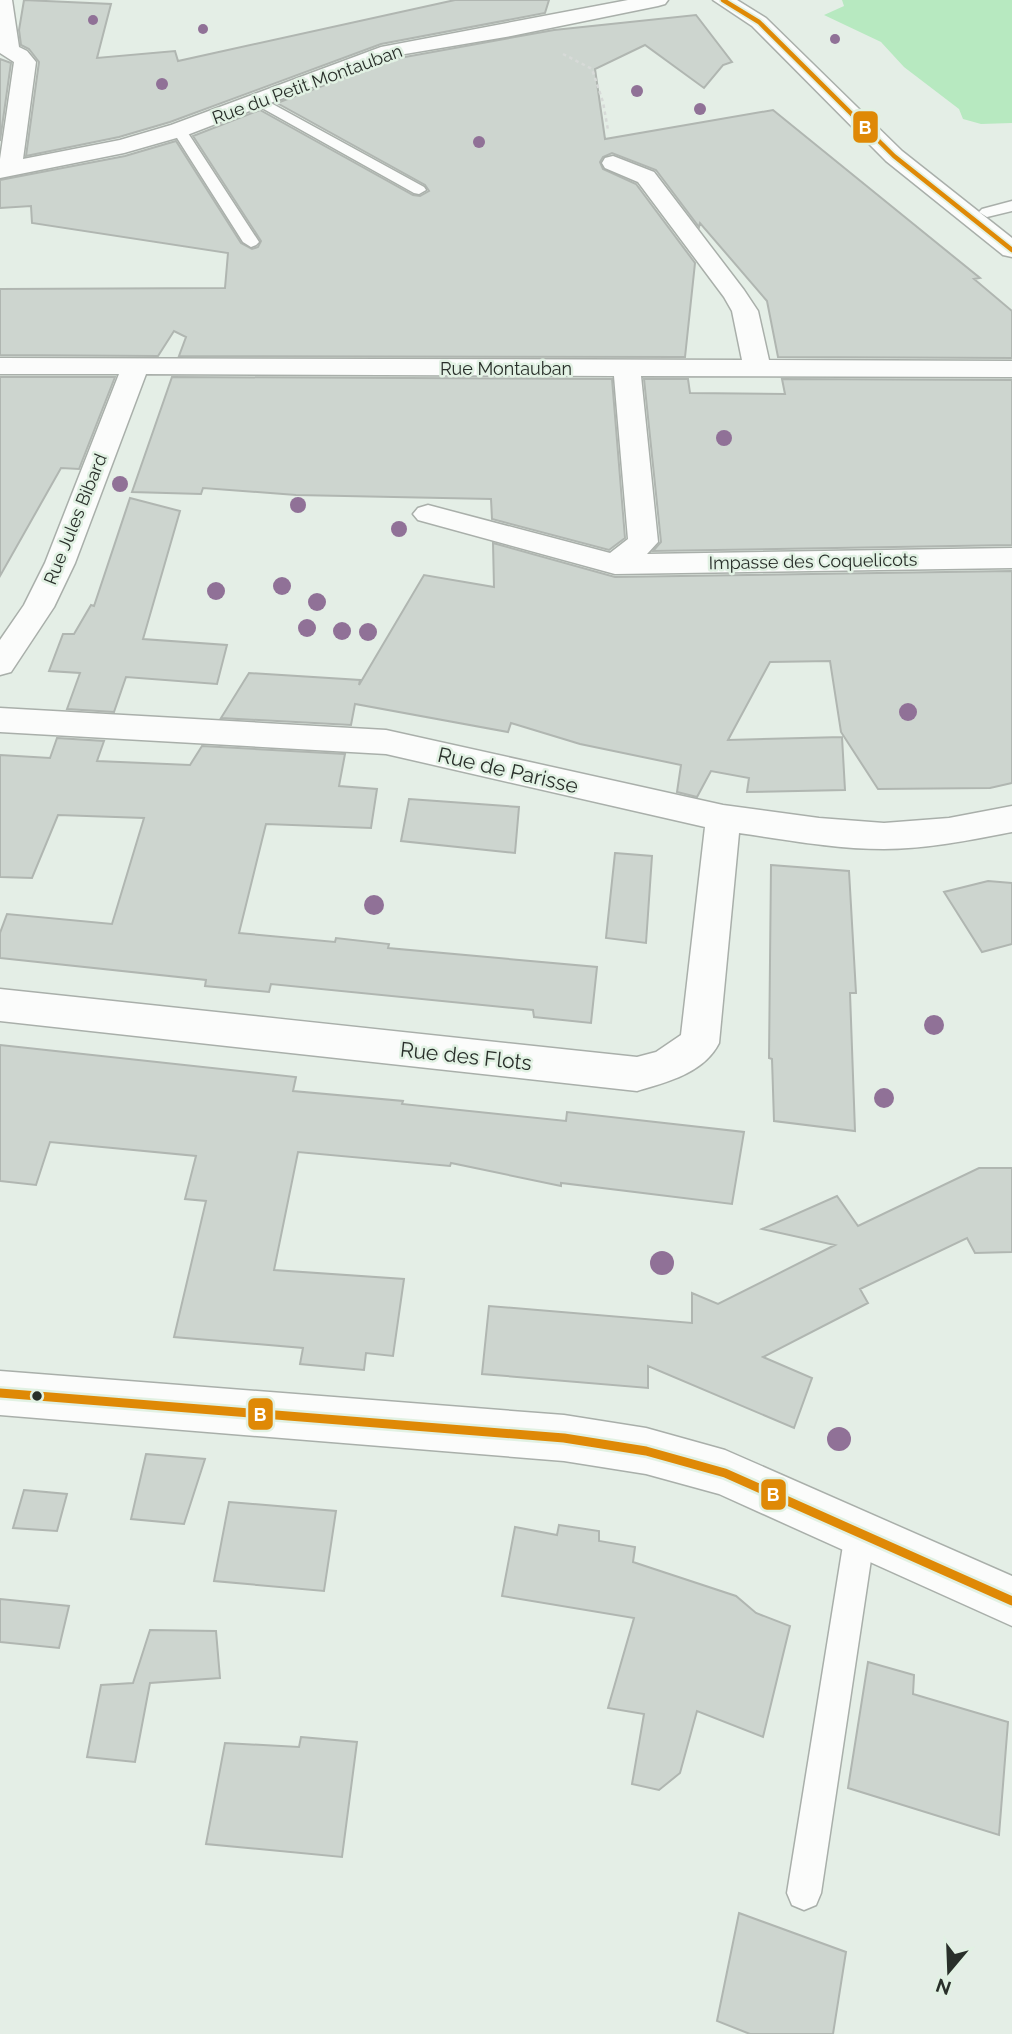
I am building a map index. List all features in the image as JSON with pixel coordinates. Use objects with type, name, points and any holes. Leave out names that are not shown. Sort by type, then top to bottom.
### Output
[{"type":"street","points":[[2,0],[9,51],[20,55],[25,62],[5,170]]},
{"type":"street","name":"Rue du Petit Montauban","points":[[5,170],[124,146],[180,130],[388,51],[511,30],[659,0]]},
{"type":"street","points":[[723,0],[759,22],[894,156],[1012,250]]},
{"type":"street","points":[[749,0],[775,20],[919,158],[1012,232]]},
{"type":"street","points":[[613,163],[646,177],[735,295],[745,311],[757,368]]},
{"type":"street","name":"Rue Montauban","points":[[0,366],[1012,369]]},
{"type":"street","name":"Rue Jules Bibard","points":[[0,664],[38,607],[60,563],[135,367]]},
{"type":"street","points":[[615,564],[643,542],[627,368]]},
{"type":"street","name":"Impasse des Coquelicots","points":[[428,514],[615,564],[1012,558]]},
{"type":"street","name":"Rue de Parisse","points":[[0,720],[386,742],[723,818],[819,831],[884,836],[949,831],[1012,819]]},
{"type":"street","name":"Rue des Flots","points":[[0,1005],[637,1074],[667,1066],[700,1043],[723,818]]},
{"type":"street","points":[[0,1392],[564,1438],[639,1448],[683,1458],[725,1473],[1012,1601]]},
{"type":"lane","points":[[258,100],[419,190]]},
{"type":"lane","points":[[180,130],[251,242]]},
{"type":"lane","points":[[987,212],[1012,206]]},
{"type":"lane","points":[[804,1893],[860,1533]]},
{"type":"path","points":[[555,51],[592,69],[603,102],[608,134]]},
{"type":"shaded area","points":[[842,0],[1012,0],[1012,123],[981,124],[963,119],[959,109],[904,67],[881,42],[824,15],[844,6]]},
{"type":"building","points":[[24,0],[111,4],[97,58],[175,51],[178,61],[455,0],[549,0],[545,13],[381,44],[170,122],[119,137],[26,156],[39,62],[29,49],[21,45],[19,30]]},
{"type":"building","points":[[696,15],[732,62],[723,65],[704,88],[645,45],[595,69],[605,139],[773,110],[980,278],[974,279],[1012,311],[1012,358],[778,357],[767,301],[700,223],[699,227],[656,170],[612,153],[603,157],[600,162],[603,169],[636,184],[695,263],[685,357],[179,356],[186,337],[174,331],[158,356],[0,355],[0,289],[225,288],[228,253],[32,223],[31,206],[0,208],[0,180],[125,156],[176,141],[241,243],[252,249],[258,247],[261,241],[193,136],[260,110],[413,195],[420,196],[429,191],[425,185],[277,103],[394,59],[554,30]]},
{"type":"building","points":[[0,59],[11,63],[0,141]]},
{"type":"building","points":[[0,377],[115,377],[79,469],[61,468],[0,576]]},
{"type":"building","points":[[172,377],[612,379],[625,538],[609,550],[492,519],[491,499],[296,495],[203,488],[201,494],[132,492]]},
{"type":"building","points":[[644,379],[688,379],[690,393],[785,394],[782,379],[1012,380],[1012,545],[653,551],[661,542]]},
{"type":"building","points":[[130,498],[180,511],[143,639],[227,645],[217,684],[126,677],[114,712],[67,709],[80,673],[49,671],[63,634],[74,634],[91,605],[94,606]]},
{"type":"building","points":[[493,543],[615,577],[1012,571],[1012,783],[990,788],[878,789],[841,732],[830,661],[770,662],[728,740],[842,737],[845,790],[747,792],[749,778],[711,771],[697,797],[677,792],[681,765],[580,744],[511,723],[508,732],[355,704],[351,725],[221,718],[249,673],[360,680],[359,685],[424,575],[494,587]]},
{"type":"building","points":[[57,738],[104,741],[97,761],[190,765],[202,746],[345,754],[339,786],[377,789],[371,828],[266,824],[239,933],[335,942],[336,938],[389,944],[388,948],[597,967],[591,1023],[534,1017],[533,1010],[271,984],[269,992],[205,986],[206,980],[0,958],[0,933],[7,914],[112,924],[144,818],[58,815],[32,878],[0,877],[0,755],[50,758]]},
{"type":"building","points":[[409,799],[519,807],[515,853],[401,841]]},
{"type":"building","points":[[615,853],[652,856],[646,943],[606,938]]},
{"type":"building","points":[[771,865],[849,871],[856,993],[850,993],[855,1131],[774,1121],[772,1059],[769,1058]]},
{"type":"building","points":[[988,881],[1012,883],[1012,944],[982,952],[944,892]]},
{"type":"building","points":[[0,1045],[296,1077],[293,1091],[403,1101],[402,1104],[566,1121],[567,1112],[744,1132],[732,1204],[561,1183],[561,1186],[451,1163],[450,1166],[298,1152],[274,1270],[404,1279],[393,1356],[366,1353],[364,1370],[300,1364],[303,1348],[174,1337],[206,1201],[185,1199],[196,1156],[50,1142],[36,1185],[0,1181]]},
{"type":"building","points":[[979,1168],[1012,1168],[1012,1252],[975,1253],[967,1238],[860,1289],[868,1303],[763,1357],[812,1378],[794,1428],[648,1366],[648,1388],[482,1374],[489,1306],[692,1323],[692,1293],[718,1304],[835,1245],[762,1229],[837,1196],[858,1226]]},
{"type":"building","points":[[146,1454],[205,1459],[184,1524],[131,1519]]},
{"type":"building","points":[[24,1490],[67,1494],[57,1531],[13,1528]]},
{"type":"building","points":[[229,1502],[336,1511],[324,1591],[214,1581]]},
{"type":"building","points":[[559,1525],[599,1531],[599,1541],[635,1547],[633,1562],[736,1596],[756,1613],[790,1626],[763,1737],[697,1711],[680,1773],[659,1790],[632,1784],[644,1714],[608,1708],[634,1618],[502,1596],[515,1527],[557,1535]]},
{"type":"building","points":[[0,1599],[69,1606],[59,1648],[0,1642]]},
{"type":"building","points":[[150,1630],[216,1631],[220,1678],[150,1683],[135,1762],[87,1757],[101,1685],[133,1683]]},
{"type":"building","points":[[868,1662],[914,1675],[913,1694],[1008,1722],[999,1835],[848,1788]]},
{"type":"building","points":[[301,1737],[357,1742],[342,1857],[206,1844],[225,1743],[299,1747]]},
{"type":"building","points":[[739,1913],[846,1952],[833,2034],[750,2034],[717,2021]]},
{"type":"transit line","name":"B","points":[[723,0],[759,22],[894,156],[1012,250]]},
{"type":"transit line","name":"B","points":[[0,1393],[564,1438],[646,1451],[725,1473],[1012,1601]]}]
